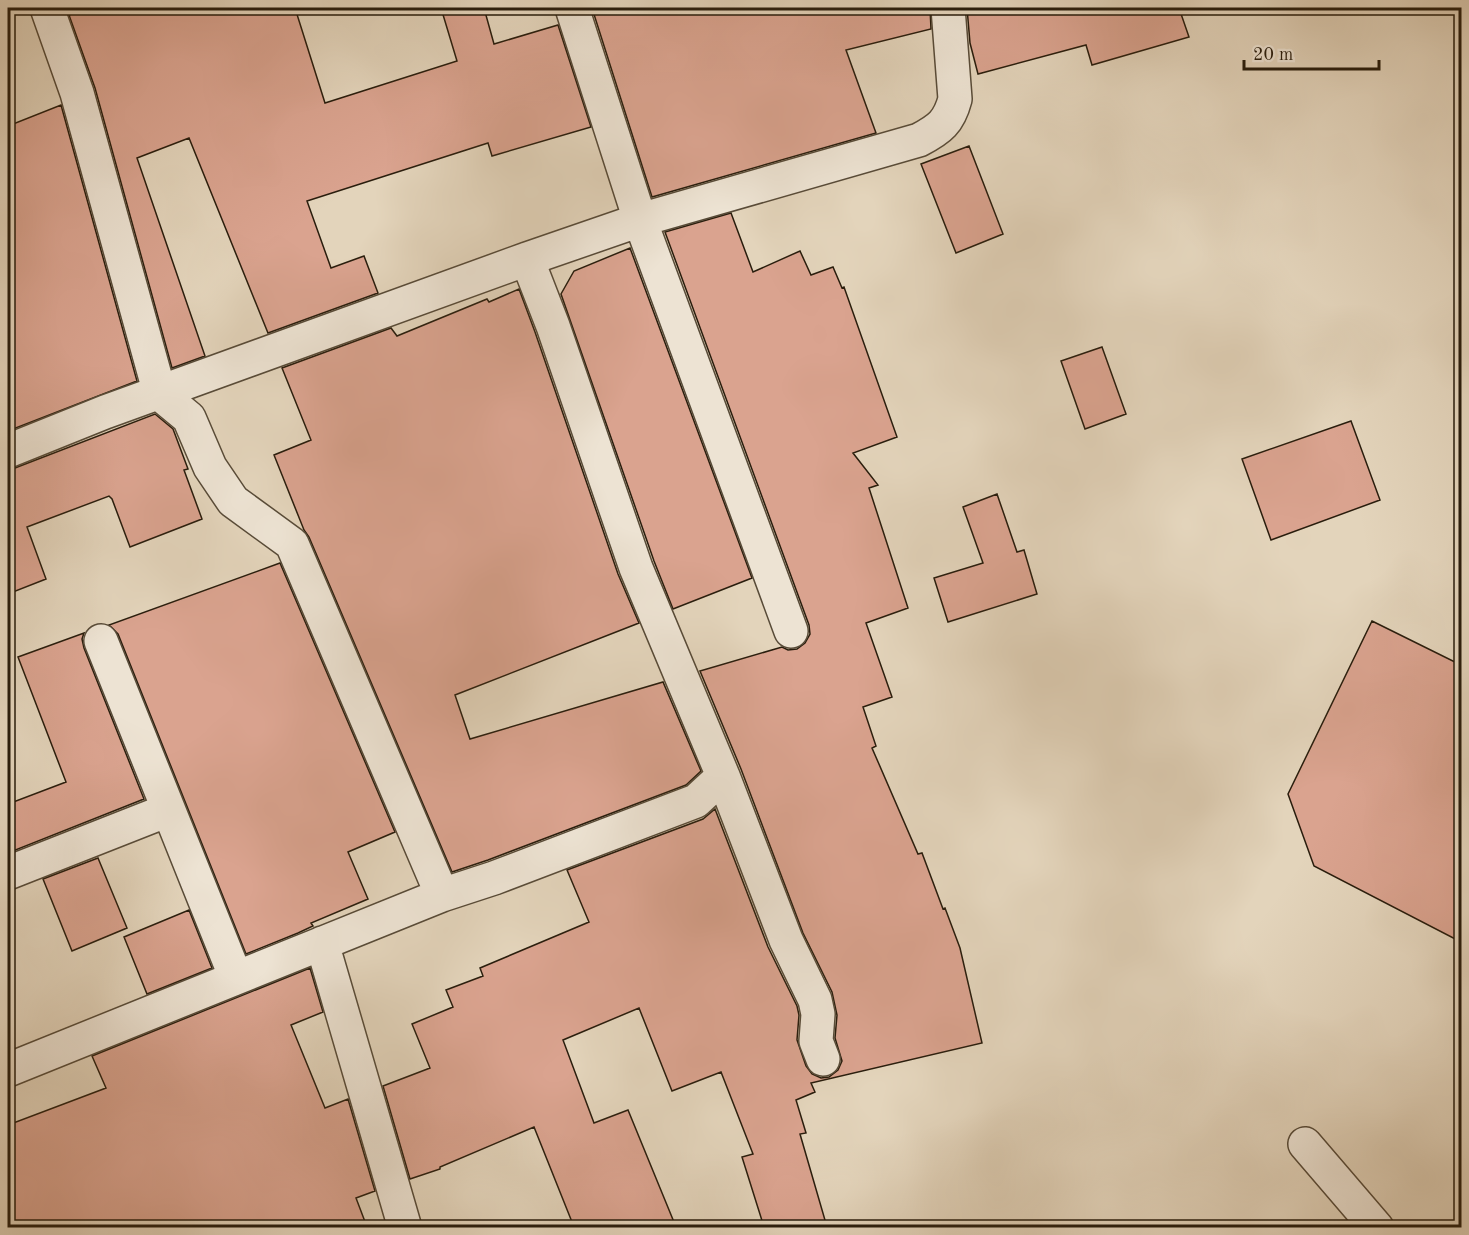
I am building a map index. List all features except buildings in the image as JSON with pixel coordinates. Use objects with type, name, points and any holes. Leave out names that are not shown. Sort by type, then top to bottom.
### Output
[{"type":"street","points":[[47,8],[77,93],[160,394],[189,418],[210,467],[233,501],[292,544],[442,895]]},
{"type":"street","points":[[572,8],[640,220],[791,631]]},
{"type":"street","points":[[8,452],[105,412],[160,394],[526,259],[640,220],[919,140],[939,129],[952,112],[955,99],[948,8]]},
{"type":"street","points":[[526,259],[553,326],[636,568],[723,776],[786,940],[815,999],[818,1014],[816,1041],[823,1059]]},
{"type":"street","points":[[101,641],[236,978]]},
{"type":"street","points":[[8,1070],[442,895],[494,878],[696,801],[723,776]]},
{"type":"street","points":[[8,873],[168,810]]},
{"type":"street","points":[[322,943],[405,1227]]},
{"type":"street","points":[[1305,1143],[1377,1227]]}]
